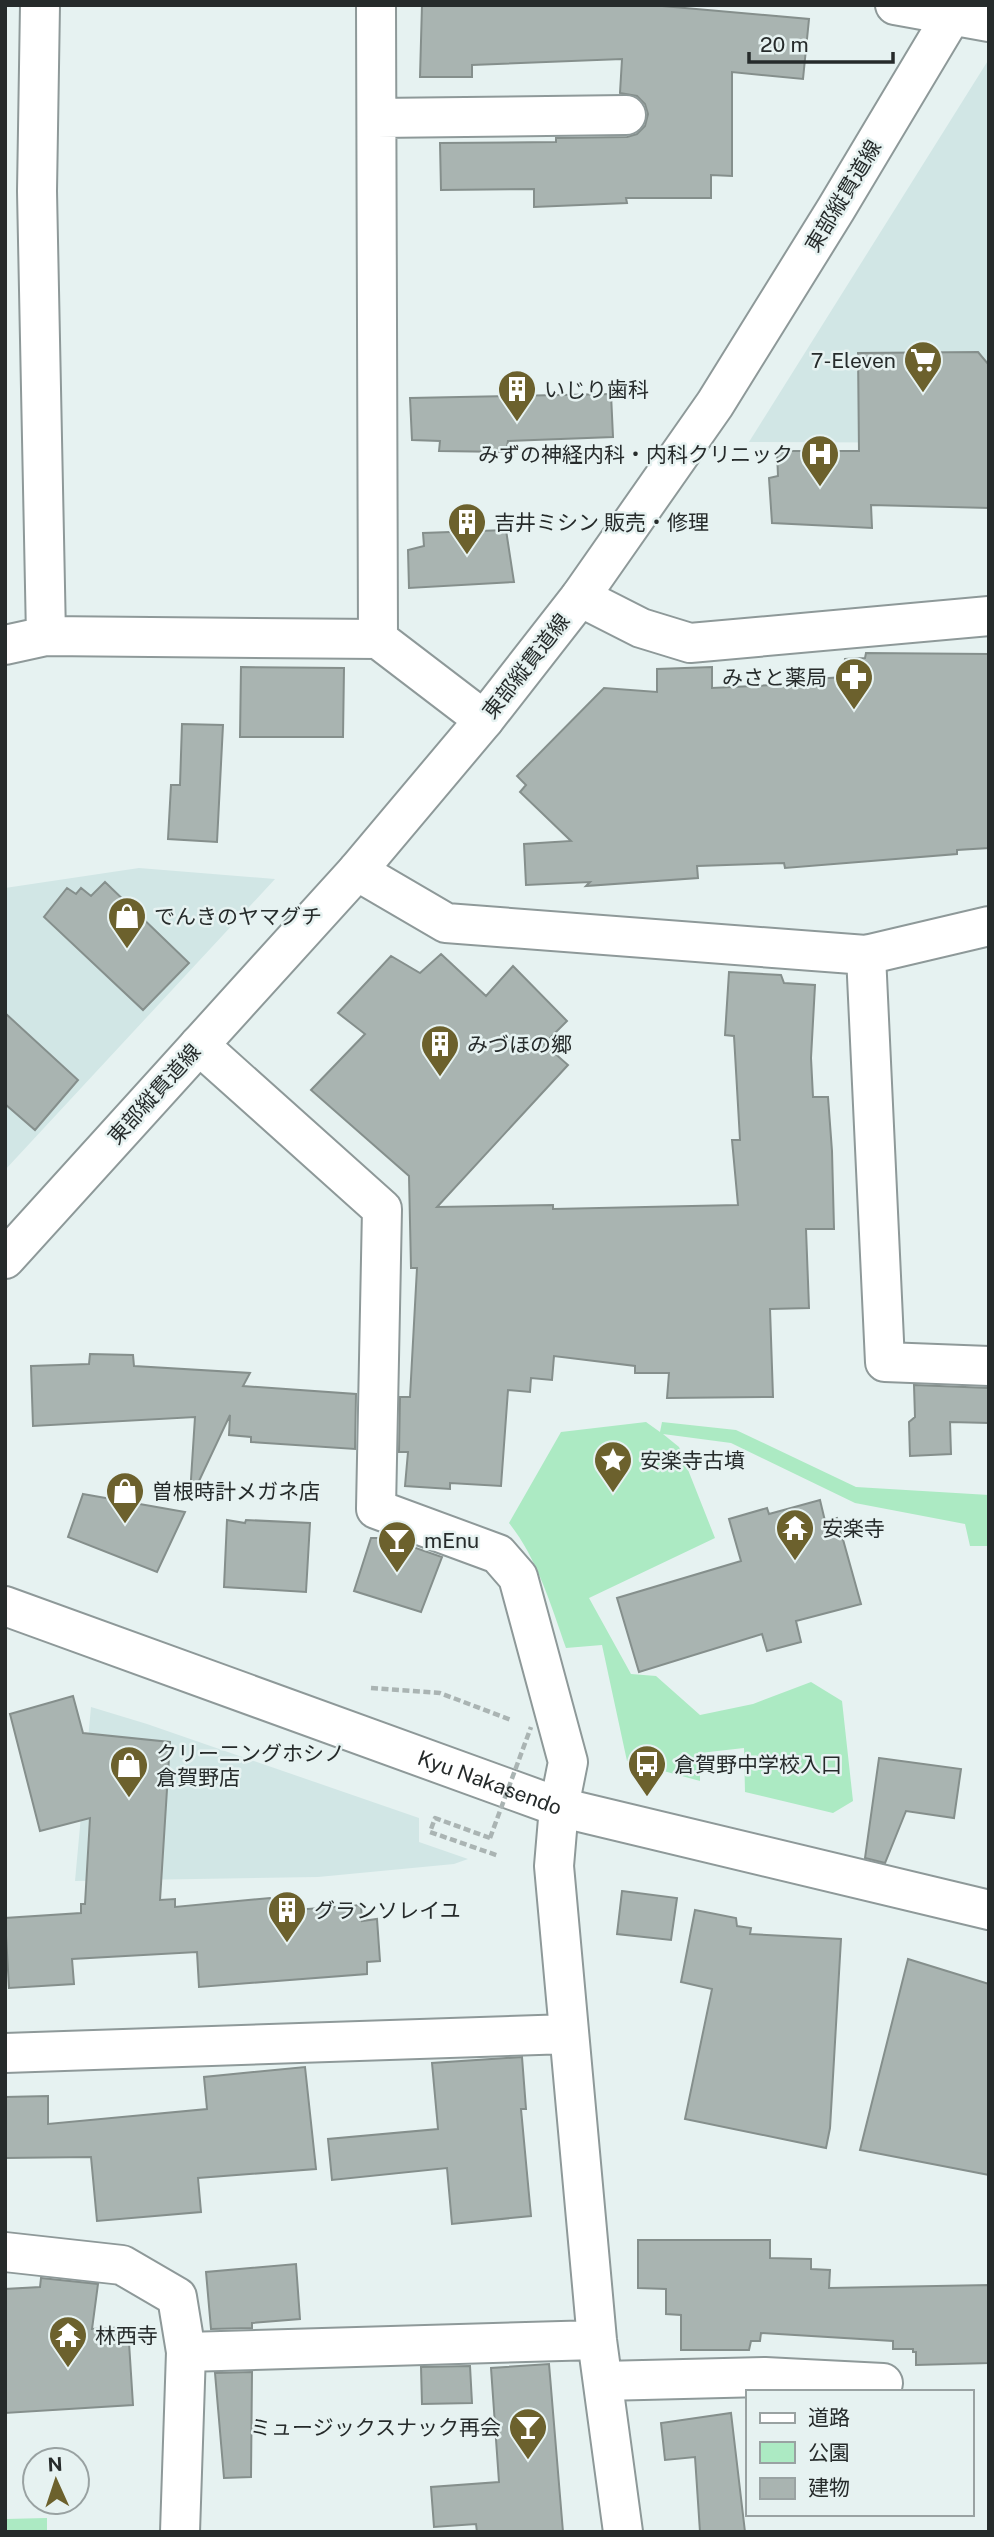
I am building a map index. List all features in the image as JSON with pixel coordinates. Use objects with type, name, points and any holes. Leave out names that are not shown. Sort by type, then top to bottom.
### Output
[{"type":"street","points":[[40,5],[21,190],[46,636]]},
{"type":"street","points":[[376,5],[378,639]]},
{"type":"street","points":[[895,5],[967,14]]},
{"type":"street","name":"東部縦貫道線","points":[[9,1246],[358,871],[484,720],[580,597],[715,404],[967,14]]},
{"type":"street","points":[[377,118],[626,115]]},
{"type":"street","points":[[580,597],[641,628],[690,643],[989,616]]},
{"type":"street","points":[[5,645],[46,636],[378,639],[484,720]]},
{"type":"street","points":[[358,871],[446,923],[866,955],[989,926]]},
{"type":"street","points":[[866,955],[885,1362],[989,1366]]},
{"type":"street","points":[[198,1045],[382,1209],[376,1509],[498,1554],[518,1577],[568,1762],[559,1807],[554,1866],[597,2340],[623,2532]]},
{"type":"street","name":"Kyu Nakasendo","points":[[5,1606],[559,1807],[989,1910]]},
{"type":"street","points":[[5,2053],[569,2034]]},
{"type":"street","points":[[5,2252],[122,2265],[177,2297],[186,2352],[180,2532]]},
{"type":"street","points":[[186,2352],[597,2340]]},
{"type":"street","points":[[603,2381],[765,2378],[883,2383]]},
{"type":"path","points":[[371,1688],[440,1693],[531,1727],[490,1838],[435,1818],[430,1832],[499,1856]]},
{"type":"shaded area","points":[[989,59],[989,443],[749,442]]},
{"type":"shaded area","points":[[139,868],[275,879],[5,1170],[5,888]]},
{"type":"shaded area","points":[[91,1707],[419,1818],[419,1842],[468,1859],[454,1864],[318,1877],[75,1881]]},
{"type":"green space","points":[[646,1422],[660,1432],[662,1422],[736,1430],[856,1487],[989,1495],[989,1546],[970,1546],[965,1524],[855,1503],[731,1443],[663,1434],[679,1447],[715,1538],[589,1598],[631,1674],[656,1676],[700,1715],[753,1704],[811,1682],[842,1701],[853,1801],[833,1813],[745,1792],[744,1748],[700,1753],[700,1781],[627,1761],[602,1645],[566,1648],[528,1551],[509,1523],[561,1432]]},
{"type":"green space","points":[[47,2518],[47,2532],[5,2532],[5,2519]]},
{"type":"building","points":[[422,5],[651,5],[809,19],[803,79],[732,72],[732,176],[711,175],[711,198],[626,198],[627,203],[534,207],[534,189],[441,190],[440,143],[556,142],[556,138],[627,137],[637,134],[645,126],[648,114],[645,104],[637,96],[620,93],[622,59],[472,65],[472,77],[420,77]]},
{"type":"building","points":[[978,352],[989,365],[989,508],[871,505],[872,528],[772,523],[769,478],[778,476],[777,451],[859,451],[858,353]]},
{"type":"building","name":"いじり歯科","points":[[611,394],[613,437],[508,441],[506,452],[439,451],[440,441],[412,440],[410,398]]},
{"type":"building","name":"吉井ミシン 販売・修理","points":[[506,530],[514,582],[409,588],[408,550],[424,546],[423,533]]},
{"type":"building","points":[[866,653],[989,654],[989,848],[957,850],[957,854],[785,868],[784,863],[697,866],[698,878],[586,886],[590,882],[526,885],[524,844],[571,841],[520,792],[526,785],[517,776],[604,688],[657,692],[657,669],[712,667],[712,688],[816,683],[816,679],[843,677],[845,659],[865,658]]},
{"type":"building","points":[[241,667],[344,668],[343,737],[240,737]]},
{"type":"building","points":[[182,724],[223,725],[217,842],[168,839],[171,785],[180,785]]},
{"type":"building","name":"でんきのヤマグチ","points":[[105,882],[189,963],[143,1010],[44,917],[67,888],[76,894],[81,888],[91,896]]},
{"type":"building","points":[[441,954],[486,996],[513,966],[567,1021],[544,1044],[568,1065],[437,1207],[553,1205],[553,1209],[738,1205],[732,1140],[740,1140],[734,1036],[725,1035],[729,972],[781,975],[784,983],[815,985],[811,1058],[813,1097],[828,1097],[834,1229],[806,1229],[809,1308],[770,1309],[773,1397],[667,1398],[669,1373],[635,1373],[635,1366],[554,1356],[552,1380],[531,1378],[530,1392],[508,1390],[501,1486],[450,1483],[450,1489],[405,1486],[408,1452],[399,1452],[400,1397],[410,1397],[417,1268],[411,1268],[409,1176],[311,1090],[365,1034],[338,1013],[391,956],[420,973]]},
{"type":"building","points":[[5,1013],[78,1080],[35,1130],[5,1104]]},
{"type":"building","points":[[90,1354],[133,1355],[134,1366],[250,1373],[243,1386],[356,1394],[355,1449],[251,1442],[251,1437],[229,1435],[230,1415],[192,1496],[195,1417],[33,1426],[31,1366],[89,1364]]},
{"type":"building","points":[[914,1385],[989,1388],[989,1423],[950,1422],[951,1454],[910,1456],[909,1422],[915,1417]]},
{"type":"building","name":"曽根時計メガネ店","points":[[83,1494],[185,1512],[157,1572],[68,1537]]},
{"type":"building","points":[[820,1500],[825,1521],[837,1518],[861,1604],[796,1621],[801,1642],[767,1651],[762,1634],[639,1672],[617,1598],[741,1561],[729,1519],[767,1508],[769,1514]]},
{"type":"building","points":[[227,1520],[245,1523],[246,1520],[310,1523],[306,1592],[224,1587]]},
{"type":"building","name":"mEnu","points":[[371,1538],[387,1538],[442,1557],[421,1612],[354,1591]]},
{"type":"building","points":[[73,1696],[83,1733],[170,1742],[160,1900],[175,1899],[175,1907],[270,1898],[280,1911],[361,1905],[362,1921],[377,1919],[380,1961],[367,1962],[367,1974],[199,1987],[197,1952],[72,1959],[74,1984],[9,1988],[5,1918],[81,1913],[81,1904],[85,1904],[90,1818],[40,1831],[10,1714]]},
{"type":"building","points":[[879,1758],[961,1769],[954,1818],[906,1811],[885,1863],[865,1858]]},
{"type":"building","points":[[622,1891],[677,1898],[671,1940],[617,1934]]},
{"type":"building","points":[[695,1910],[736,1918],[737,1926],[751,1928],[750,1934],[841,1939],[830,2128],[826,2148],[685,2119],[712,1989],[681,1982]]},
{"type":"building","points":[[908,1959],[989,1984],[989,2175],[860,2150]]},
{"type":"building","points":[[522,2057],[526,2109],[521,2109],[531,2216],[452,2224],[447,2168],[332,2180],[328,2139],[438,2129],[432,2063]]},
{"type":"building","points":[[305,2067],[316,2169],[198,2178],[201,2212],[97,2221],[91,2157],[5,2158],[5,2097],[48,2096],[48,2124],[207,2109],[204,2077]]},
{"type":"building","points":[[638,2240],[770,2240],[770,2258],[811,2259],[811,2269],[830,2270],[829,2288],[989,2285],[989,2363],[916,2365],[916,2352],[913,2352],[913,2349],[893,2349],[893,2341],[761,2333],[760,2341],[751,2341],[749,2350],[681,2350],[681,2315],[666,2314],[666,2289],[638,2288]]},
{"type":"building","points":[[296,2264],[300,2319],[252,2323],[252,2328],[211,2329],[206,2272]]},
{"type":"building","name":"林西寺","points":[[41,2278],[98,2284],[92,2329],[128,2327],[133,2405],[5,2413],[5,2289],[40,2287]]},
{"type":"building","points":[[549,2364],[563,2532],[477,2532],[476,2524],[434,2527],[431,2487],[499,2482],[491,2368]]},
{"type":"building","points":[[470,2366],[472,2403],[422,2404],[421,2367]]},
{"type":"building","points":[[252,2372],[251,2477],[224,2478],[215,2373]]},
{"type":"building","points":[[731,2413],[745,2532],[700,2532],[695,2457],[665,2460],[661,2423]]},
{"type":"place","name":"7-Eleven","points":[[923,394]]},
{"type":"place","name":"いじり歯科","points":[[517,423]]},
{"type":"place","name":"みずの神経内科・内科クリニック","points":[[820,488]]},
{"type":"place","name":"吉井ミシン 販売・修理","points":[[467,556]]},
{"type":"place","name":"みさと薬局","points":[[854,711]]},
{"type":"place","name":"でんきのヤマグチ","points":[[127,950]]},
{"type":"place","name":"みづほの郷","points":[[440,1078]]},
{"type":"place","name":"安楽寺古墳","points":[[613,1494]]},
{"type":"place","name":"曽根時計メガネ店","points":[[125,1525]]},
{"type":"place","name":"安楽寺","points":[[795,1562]]},
{"type":"place","name":"mEnu","points":[[397,1574]]},
{"type":"place","name":"倉賀野中学校入口","points":[[647,1798]]},
{"type":"place","name":"クリー二ングホシノ 倉賀野店","points":[[129,1799]]},
{"type":"place","name":"グランソレイユ","points":[[287,1944]]},
{"type":"place","name":"林西寺","points":[[68,2369]]},
{"type":"place","name":"ミュージックスナック再会","points":[[528,2461]]}]
